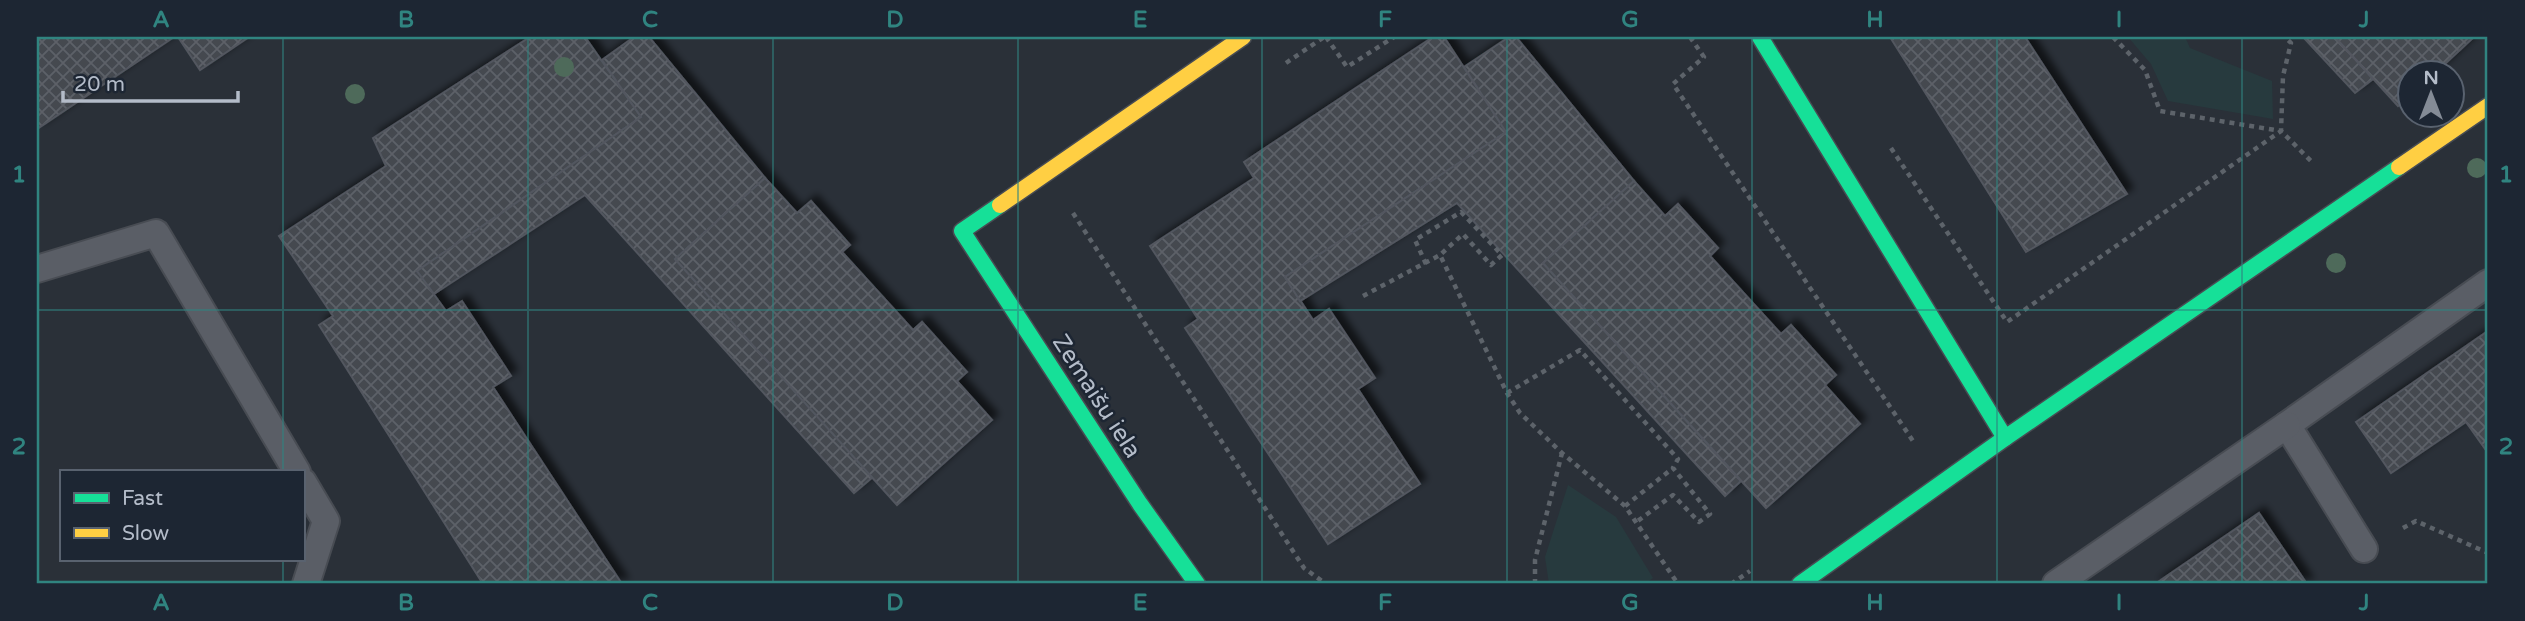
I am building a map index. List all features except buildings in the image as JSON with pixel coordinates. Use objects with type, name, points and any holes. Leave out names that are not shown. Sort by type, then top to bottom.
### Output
[{"type":"street","name":"Zemaišu iela","points":[[1197,584],[1140,504],[962,231],[1243,37]]},
{"type":"street","points":[[1760,37],[2005,438]]},
{"type":"street","points":[[1800,584],[2005,438],[2488,106]]},
{"type":"lane","points":[[37,269],[156,233],[296,470]]},
{"type":"lane","points":[[2056,584],[2488,283]]},
{"type":"lane","points":[[2287,425],[2364,549]]},
{"type":"lane","points":[[304,484],[326,521],[306,584]]},
{"type":"path","points":[[1278,69],[1325,37],[1347,67],[1394,37]]},
{"type":"path","points":[[1690,37],[1704,57],[1673,84],[1914,442]]},
{"type":"path","points":[[2113,37],[2145,70],[2160,111],[2281,131],[2322,171]]},
{"type":"path","points":[[2281,131],[2283,76],[2291,43],[2285,37]]},
{"type":"path","points":[[1886,139],[2007,322],[2281,131]]},
{"type":"path","points":[[1363,296],[1426,264],[1463,234],[1492,265],[1502,255],[1461,212],[1415,240],[1426,264]]},
{"type":"path","points":[[1073,213],[1304,568],[1326,584]]},
{"type":"path","points":[[1440,255],[1507,393],[1520,413],[1625,506],[1678,584]]},
{"type":"path","points":[[1507,393],[1580,350],[1678,458],[1673,468],[1625,506]]},
{"type":"path","points":[[1535,584],[1535,560],[1562,453]]},
{"type":"path","points":[[1635,523],[1673,495],[1699,522],[1710,514],[1673,468]]},
{"type":"path","points":[[2364,549],[2416,521],[2488,553]]},
{"type":"path","points":[[1731,584],[1753,569]]},
{"type":"green space","points":[[2128,37],[2185,37],[2190,48],[2272,81],[2273,119],[2168,101],[2151,64]]},
{"type":"green space","points":[[1568,485],[1616,517],[1653,578],[1645,584],[1549,584],[1545,557]]},
{"type":"traffic: fast","points":[[1760,37],[2005,438]]},
{"type":"traffic: fast","points":[[1800,584],[2005,438],[2399,167]]},
{"type":"traffic: fast","points":[[1000,205],[962,231],[1140,504],[1197,584]]},
{"type":"traffic: slow","points":[[1000,205],[1243,37]]},
{"type":"traffic: slow","points":[[2399,167],[2488,106]]}]
